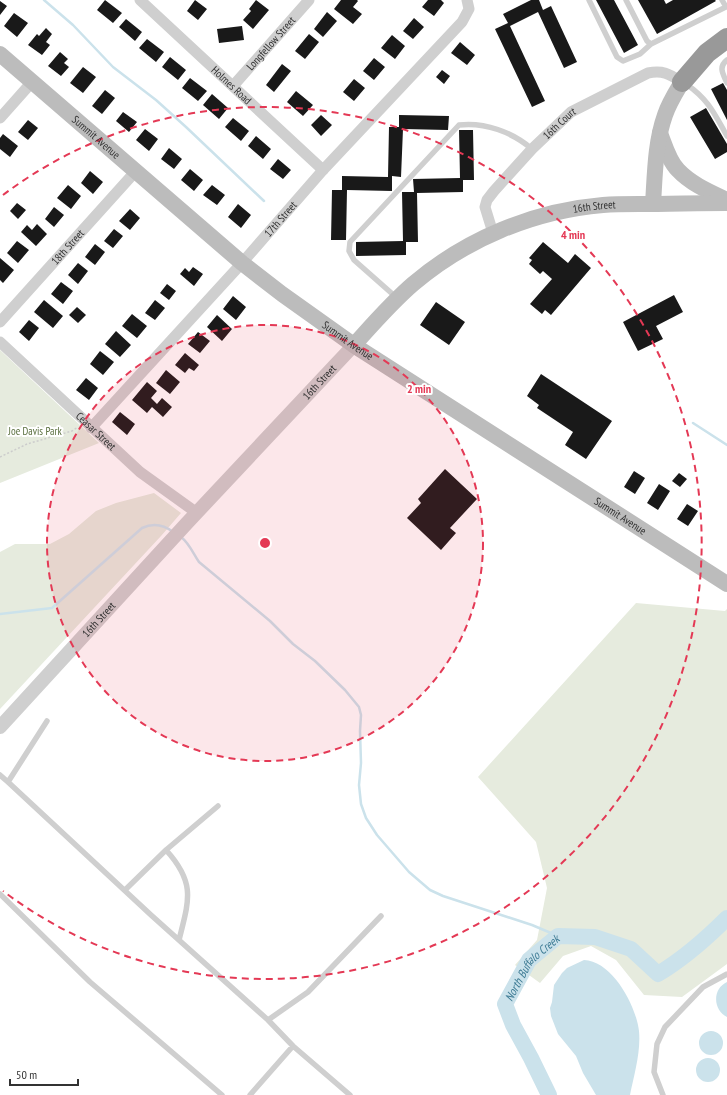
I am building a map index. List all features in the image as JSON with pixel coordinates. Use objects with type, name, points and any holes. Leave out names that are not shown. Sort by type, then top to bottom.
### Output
[{"type":"highway","points":[[682,82],[707,53],[727,38]]},
{"type":"main road","name":"Summit Avenue","points":[[0,54],[135,172],[242,263],[282,294],[354,345],[727,584]]},
{"type":"main road","points":[[653,204],[656,154],[660,134],[665,115],[682,82]]},
{"type":"main road","points":[[660,134],[671,160],[678,170],[701,187],[727,200]]},
{"type":"main road","name":"16th Street","points":[[354,345],[397,298],[432,269],[460,251],[493,233],[540,217],[578,208],[604,205],[727,203]]},
{"type":"street","name":"Holmes Road","points":[[140,0],[323,170]]},
{"type":"street","name":"Longfellow Street","points":[[233,86],[309,0]]},
{"type":"street","name":"17th Street","points":[[91,428],[242,263],[323,170],[462,22],[468,4]]},
{"type":"street","name":"16th Court","points":[[493,233],[485,207],[487,200],[532,150],[571,112],[648,73],[659,71],[682,82]]},
{"type":"street","points":[[0,118],[32,82]]},
{"type":"street","name":"18th Street","points":[[0,322],[135,172]]},
{"type":"street","name":"Ceasar Street","points":[[0,342],[140,472],[197,513]]},
{"type":"street","name":"16th Street","points":[[0,727],[354,345]]},
{"type":"lane","points":[[588,0],[617,57],[623,61],[640,54],[651,44],[727,7],[722,0]]},
{"type":"lane","points":[[626,0],[647,41],[651,44]]},
{"type":"lane","points":[[727,60],[722,63],[721,67],[721,71],[727,83]]},
{"type":"lane","points":[[682,82],[702,96],[712,108],[727,136]]},
{"type":"lane","points":[[397,298],[354,260],[349,251],[350,242],[458,125],[470,124],[484,126],[509,134],[532,150]]},
{"type":"lane","points":[[8,782],[47,721]]},
{"type":"lane","points":[[0,775],[268,1020],[293,1046],[350,1095]]},
{"type":"lane","points":[[125,890],[166,850],[218,806]]},
{"type":"lane","points":[[166,850],[176,861],[186,880],[188,895],[179,940]]},
{"type":"lane","points":[[0,894],[90,982],[222,1095]]},
{"type":"lane","points":[[268,1020],[308,992],[381,916]]},
{"type":"lane","points":[[663,1095],[654,1072],[657,1044],[665,1027],[703,987],[727,974]]},
{"type":"lane","points":[[250,1095],[293,1046]]},
{"type":"path","points":[[0,457],[27,444],[72,431],[79,426]]},
{"type":"green space","name":"Joe Davis Park","points":[[0,350],[99,443],[0,483]]},
{"type":"green space","points":[[154,493],[181,513],[0,709],[0,552],[15,544],[50,544],[69,534],[96,511],[116,503]]},
{"type":"green space","points":[[636,603],[725,611],[727,609],[727,964],[682,997],[644,995],[616,960],[591,946],[563,956],[540,983],[515,965],[537,940],[547,888],[536,842],[478,777]]},
{"type":"water","points":[[584,960],[594,962],[613,976],[628,997],[633,1009],[639,1031],[639,1047],[630,1095],[596,1095],[583,1073],[576,1056],[558,1034],[551,1016],[550,1008],[554,985],[567,968]]},
{"type":"water","points":[[727,982],[727,1017],[719,1010],[716,1000],[719,989]]},
{"type":"water","points":[[711,1031],[720,1034],[723,1043],[720,1052],[711,1055],[702,1052],[699,1043],[702,1034]]},
{"type":"water","points":[[708,1058],[717,1061],[720,1070],[717,1079],[708,1082],[699,1079],[696,1070],[699,1061]]},
{"type":"building","points":[[105,0],[122,13],[113,23],[97,10]]},
{"type":"building","points":[[195,0],[207,9],[198,20],[187,11]]},
{"type":"building","points":[[256,0],[269,10],[253,29],[243,20],[251,11],[249,9]]},
{"type":"building","points":[[341,0],[358,1],[353,7],[362,14],[353,24],[334,9]]},
{"type":"building","points":[[428,0],[441,0],[444,3],[434,16],[422,7]]},
{"type":"building","points":[[531,0],[539,0],[543,10],[551,6],[577,62],[564,68],[538,12],[510,26],[545,101],[532,107],[495,29],[508,23],[503,14]]},
{"type":"building","points":[[596,0],[614,0],[638,45],[624,53]]},
{"type":"building","points":[[638,0],[664,0],[666,4],[673,0],[716,1],[657,34]]},
{"type":"building","points":[[0,1],[7,6],[0,15]]},
{"type":"building","points":[[327,12],[337,21],[323,37],[314,29]]},
{"type":"building","points":[[14,13],[28,23],[17,37],[4,26]]},
{"type":"building","points":[[414,18],[424,27],[413,39],[403,31]]},
{"type":"building","points":[[126,19],[142,32],[135,41],[119,27]]},
{"type":"building","points":[[242,26],[244,40],[219,43],[217,29]]},
{"type":"building","points":[[46,28],[52,34],[46,42],[50,45],[42,55],[28,45],[37,34],[39,36]]},
{"type":"building","points":[[309,34],[319,42],[305,59],[295,51]]},
{"type":"building","points":[[392,35],[405,46],[395,59],[381,48]]},
{"type":"building","points":[[147,39],[164,52],[156,62],[139,48]]},
{"type":"building","points":[[460,42],[475,55],[467,65],[451,53]]},
{"type":"building","points":[[60,52],[68,59],[64,63],[69,67],[61,76],[48,66]]},
{"type":"building","points":[[170,57],[186,70],[178,80],[162,67]]},
{"type":"building","points":[[374,58],[385,67],[374,80],[363,71]]},
{"type":"building","points":[[282,64],[291,71],[274,92],[266,85]]},
{"type":"building","points":[[83,67],[96,77],[83,93],[70,83]]},
{"type":"building","points":[[442,70],[450,76],[444,84],[436,77]]},
{"type":"building","points":[[190,78],[207,91],[198,101],[182,88]]},
{"type":"building","points":[[354,79],[365,88],[354,101],[343,92]]},
{"type":"building","points":[[723,83],[727,90],[727,120],[711,89]]},
{"type":"building","points":[[105,90],[115,98],[102,114],[92,106]]},
{"type":"building","points":[[296,91],[313,105],[303,116],[287,102]]},
{"type":"building","points":[[212,94],[228,108],[219,119],[203,105]]},
{"type":"building","points":[[706,108],[727,144],[727,152],[715,159],[690,117]]},
{"type":"building","points":[[123,112],[137,122],[129,132],[116,121]]},
{"type":"building","points":[[321,115],[332,125],[321,136],[311,125]]},
{"type":"building","points":[[399,115],[449,116],[448,130],[403,129],[401,177],[392,176],[392,191],[347,190],[346,240],[331,240],[332,190],[342,190],[342,176],[388,177],[389,127],[399,127]]},
{"type":"building","points":[[233,118],[249,131],[241,141],[225,127]]},
{"type":"building","points":[[28,120],[38,128],[28,140],[18,132]]},
{"type":"building","points":[[145,129],[158,139],[149,151],[136,140]]},
{"type":"building","points":[[459,130],[473,130],[474,180],[463,180],[463,192],[417,193],[418,242],[406,242],[406,255],[356,256],[356,242],[403,241],[402,192],[414,192],[413,179],[460,178]]},
{"type":"building","points":[[3,134],[18,146],[10,157],[0,149],[0,138]]},
{"type":"building","points":[[256,136],[271,149],[263,159],[248,146]]},
{"type":"building","points":[[169,148],[182,159],[174,169],[161,159]]},
{"type":"building","points":[[278,159],[291,170],[283,179],[270,169]]},
{"type":"building","points":[[190,169],[203,180],[194,191],[181,180]]},
{"type":"building","points":[[90,171],[103,182],[93,194],[81,183]]},
{"type":"building","points":[[68,185],[81,196],[71,209],[57,198]]},
{"type":"building","points":[[212,185],[225,195],[217,205],[203,195]]},
{"type":"building","points":[[17,203],[26,210],[18,219],[10,211]]},
{"type":"building","points":[[238,204],[251,215],[241,228],[228,217]]},
{"type":"building","points":[[54,207],[64,215],[54,227],[45,219]]},
{"type":"building","points":[[130,209],[140,218],[130,230],[119,221]]},
{"type":"building","points":[[37,224],[47,234],[36,246],[21,232],[27,225],[32,230]]},
{"type":"building","points":[[114,229],[123,236],[113,248],[104,241]]},
{"type":"building","points":[[17,241],[29,250],[18,263],[7,253]]},
{"type":"building","points":[[543,242],[568,263],[575,254],[591,268],[551,315],[545,310],[542,314],[530,304],[552,279],[543,271],[540,274],[529,264],[532,260],[529,258]]},
{"type":"building","points":[[95,244],[105,252],[95,265],[85,257]]},
{"type":"building","points":[[0,258],[14,270],[3,283],[0,280]]},
{"type":"building","points":[[78,263],[88,271],[78,284],[68,275]]},
{"type":"building","points":[[193,267],[203,274],[194,286],[180,274],[185,268],[189,272]]},
{"type":"building","points":[[61,282],[73,291],[63,304],[51,294]]},
{"type":"building","points":[[167,284],[176,291],[169,300],[160,293]]},
{"type":"building","points":[[674,295],[683,312],[656,326],[663,339],[638,351],[623,322]]},
{"type":"building","points":[[233,296],[246,307],[236,320],[223,309]]},
{"type":"building","points":[[44,300],[63,316],[53,328],[34,312]]},
{"type":"building","points":[[155,300],[165,308],[155,320],[145,313]]},
{"type":"building","points":[[436,302],[465,322],[449,345],[420,325]]},
{"type":"building","points":[[77,307],[86,315],[78,323],[69,315]]},
{"type":"building","points":[[132,314],[147,326],[137,338],[122,326]]},
{"type":"building","points":[[217,315],[232,329],[222,341],[207,327]]},
{"type":"building","points":[[29,320],[39,328],[29,341],[19,332]]},
{"type":"building","points":[[116,331],[131,345],[120,357],[105,344]]},
{"type":"building","points":[[198,332],[210,341],[200,353],[188,344]]},
{"type":"building","points":[[100,351],[114,362],[103,375],[90,364]]},
{"type":"building","points":[[185,353],[199,365],[194,371],[189,368],[185,373],[175,365]]},
{"type":"building","points":[[166,370],[180,382],[170,394],[156,383]]},
{"type":"building","points":[[541,374],[612,421],[586,459],[565,445],[573,432],[537,408],[539,405],[527,396]]},
{"type":"building","points":[[86,378],[98,388],[89,400],[76,390]]},
{"type":"building","points":[[147,382],[157,391],[151,398],[157,404],[162,398],[172,407],[163,417],[152,407],[147,413],[132,400]]},
{"type":"building","points":[[120,412],[135,424],[127,435],[112,422]]},
{"type":"building","points":[[445,469],[477,499],[450,528],[456,533],[441,550],[407,518],[421,503],[418,499]]},
{"type":"building","points":[[634,471],[645,478],[635,494],[624,487]]},
{"type":"building","points":[[679,473],[687,479],[680,487],[672,481]]},
{"type":"building","points":[[659,484],[670,491],[658,510],[647,503]]},
{"type":"building","points":[[687,504],[698,511],[688,526],[677,519]]},
{"type":"waterway","points":[[44,0],[73,25],[113,67],[156,100],[264,201]]},
{"type":"waterway","points":[[693,423],[727,445]]},
{"type":"waterway","points":[[0,614],[52,608],[142,528],[158,526],[173,532]]},
{"type":"waterway","points":[[181,537],[189,545],[199,562],[270,621],[293,644],[315,661],[345,690],[359,707],[361,715],[361,763],[359,785],[361,804],[366,818],[377,835],[409,872],[430,890],[443,896],[532,925],[558,936]]},
{"type":"waterway","name":"North Buffalo Creek","points":[[549,1095],[513,1025],[505,1004],[529,960],[558,936],[595,937],[631,949],[658,974],[694,948],[727,918]]}]
